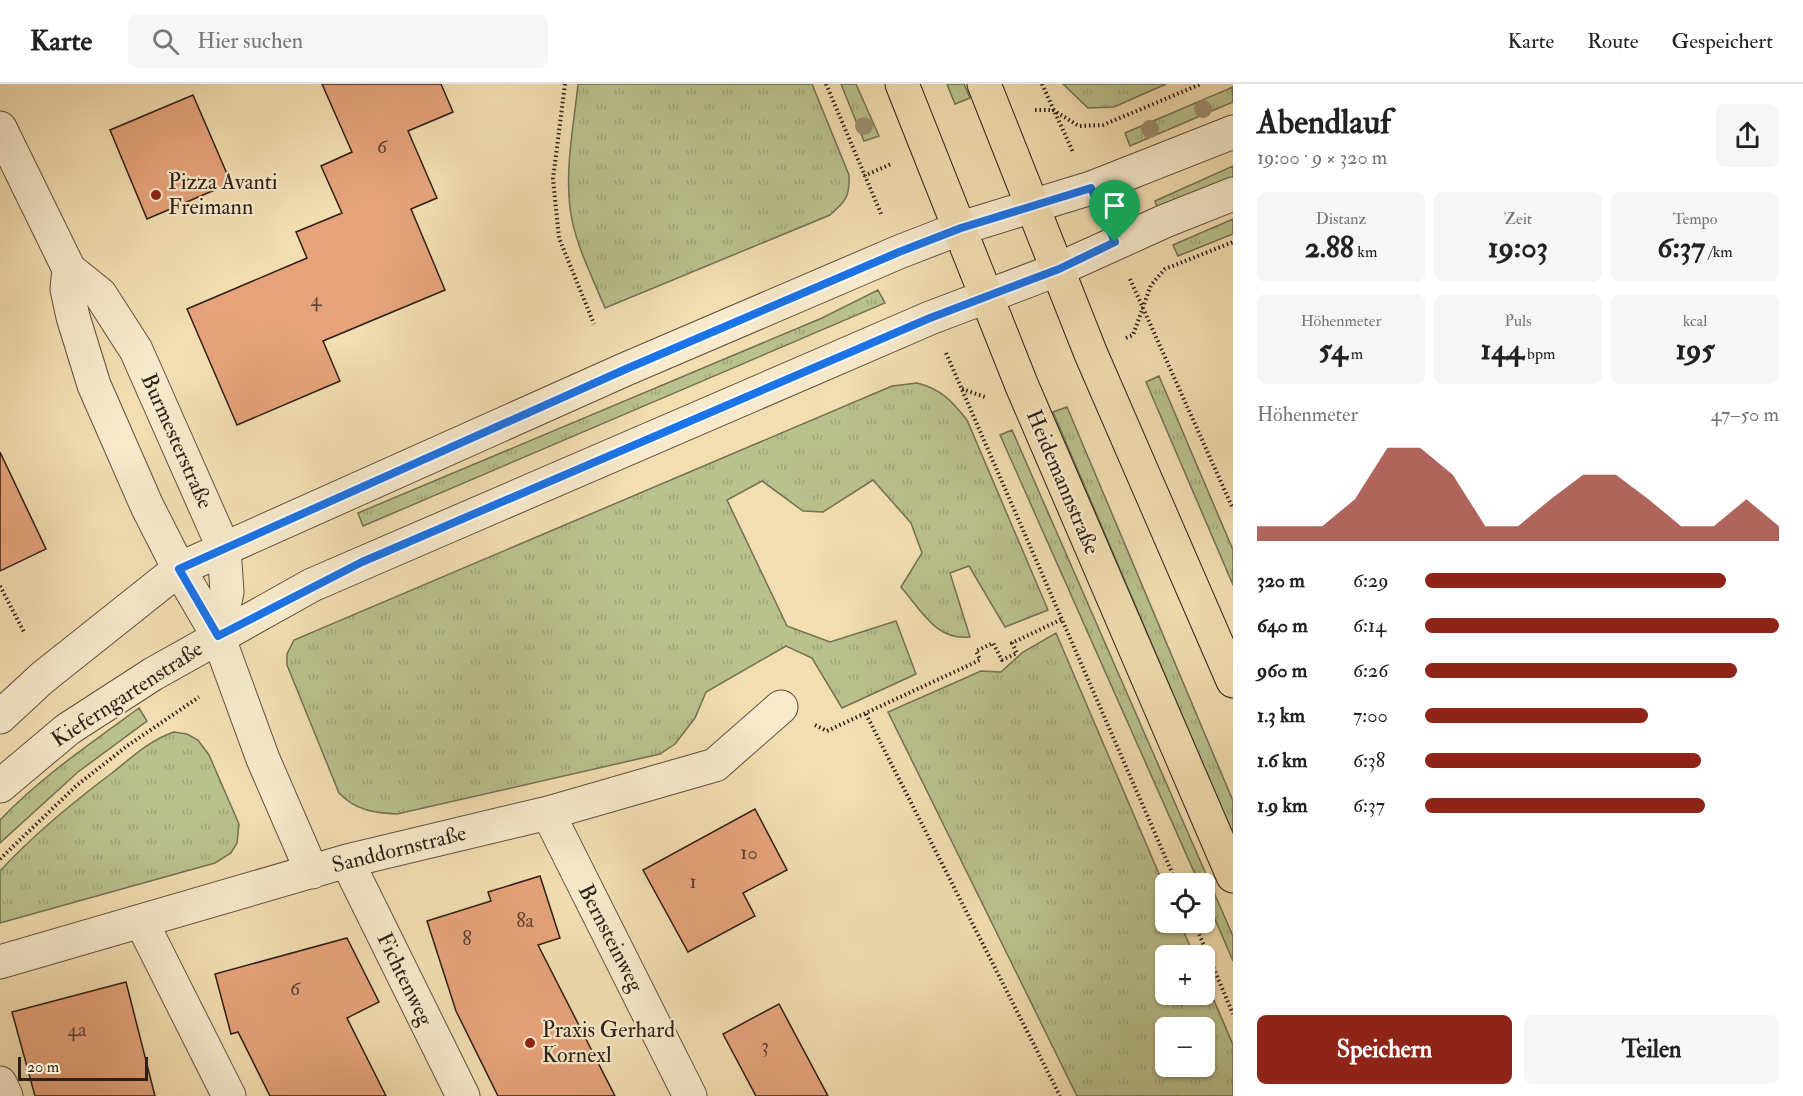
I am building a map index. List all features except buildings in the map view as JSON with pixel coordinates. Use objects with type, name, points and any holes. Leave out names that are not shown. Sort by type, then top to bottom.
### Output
[{"type":"main road","name":"Heidemannstraße","points":[[902,84],[1022,386],[1233,876]]},
{"type":"main road","points":[[984,84],[1105,386],[1233,681]]},
{"type":"street","name":"Burmesterstraße","points":[[0,128],[69,269],[100,294],[136,350],[224,549],[227,592],[218,636]]},
{"type":"street","points":[[0,717],[42,678],[179,569],[626,369],[961,228],[1091,188],[1233,132]]},
{"type":"street","name":"Kieferngartenstraße","points":[[0,786],[68,729],[218,636],[362,562],[1233,194]]},
{"type":"street","name":"Burmesterstraße","points":[[69,269],[67,289],[73,318],[94,385],[147,506],[179,569],[218,636],[263,759],[312,872]]},
{"type":"street","name":"Sanddornstraße","points":[[0,962],[347,861],[548,813],[715,765],[781,707]]},
{"type":"street","name":"Bernsteinweg","points":[[548,813],[690,1096]]},
{"type":"street","name":"Fichtenweg","points":[[347,861],[463,1096]]},
{"type":"street","points":[[142,922],[229,1096]]},
{"type":"street","points":[[0,1083],[6,1096]]},
{"type":"path","points":[[565,84],[553,179],[559,238],[594,324]]},
{"type":"path","points":[[826,84],[864,176]]},
{"type":"path","points":[[1042,84],[1052,110],[1091,188]]},
{"type":"path","points":[[1052,110],[1079,126],[1103,125],[1201,84]]},
{"type":"path","points":[[1115,242],[1233,509]]},
{"type":"path","points":[[1143,308],[1151,285],[1165,269],[1233,242]]},
{"type":"path","points":[[962,389],[1172,873]]},
{"type":"path","points":[[0,586],[24,632]]},
{"type":"path","points":[[781,707],[827,731],[980,660],[976,651],[993,643],[1002,660],[1009,657],[1017,653],[1012,643],[1062,619]]},
{"type":"path","points":[[0,859],[76,786],[127,746],[178,712]]},
{"type":"path","points":[[866,714],[1060,1096]]},
{"type":"path","points":[[1199,933],[1233,1014]]},
{"type":"green space","points":[[578,84],[812,84],[849,175],[846,198],[830,215],[605,308],[579,246],[570,208],[569,161]]},
{"type":"green space","points":[[841,84],[856,84],[879,136],[864,141]]},
{"type":"green space","points":[[947,84],[964,84],[970,98],[955,104]]},
{"type":"green space","points":[[1063,84],[1166,84],[1114,107],[1088,108]]},
{"type":"green space","points":[[1233,87],[1233,102],[1130,146],[1125,133]]},
{"type":"green space","points":[[1233,166],[1233,179],[1158,210],[1155,201]]},
{"type":"green space","points":[[1233,219],[1233,234],[1178,256],[1173,245]]},
{"type":"green space","points":[[878,290],[885,303],[363,526],[358,513],[822,318]]},
{"type":"green space","points":[[1159,376],[1233,550],[1233,585],[1146,382]]},
{"type":"green space","points":[[917,383],[945,397],[967,420],[1048,610],[1005,627],[969,566],[950,573],[970,637],[948,634],[930,622],[901,587],[922,553],[911,523],[873,480],[823,512],[803,511],[762,481],[727,500],[787,626],[830,642],[896,621],[916,674],[842,708],[812,658],[786,646],[706,692],[695,718],[675,744],[660,754],[397,814],[365,810],[339,793],[287,665],[287,654],[294,640],[892,386]]},
{"type":"green space","points":[[1067,407],[1233,801],[1233,835],[1053,412]]},
{"type":"green space","points":[[1012,430],[1205,873],[1195,873],[1000,435]]},
{"type":"green space","points":[[1056,633],[1159,873],[1155,873],[1155,933],[1184,933],[1190,945],[1155,945],[1155,1005],[1215,1005],[1215,1003],[1233,1045],[1233,1096],[1077,1096],[888,712],[981,671],[1001,672],[1023,652]]},
{"type":"green space","points":[[139,708],[147,721],[78,772],[0,843],[0,820],[16,804],[67,761]]},
{"type":"green space","points":[[174,732],[187,734],[198,740],[209,755],[239,824],[237,843],[231,853],[215,863],[0,923],[0,871],[82,796],[142,750]]},
{"type":"green space","points":[[1215,895],[1233,936],[1233,961],[1215,919]]},
{"type":"place","name":"Pizza Avanti Freimann","points":[[156,195]]},
{"type":"place","name":"Praxis Gerhard Kornexl","points":[[530,1043]]},
{"type":"route","points":[[1091,188],[1115,242],[1059,269],[930,318],[900,333],[362,562],[312,585],[218,636],[179,569],[626,369],[899,252],[961,228],[1091,188]]}]
